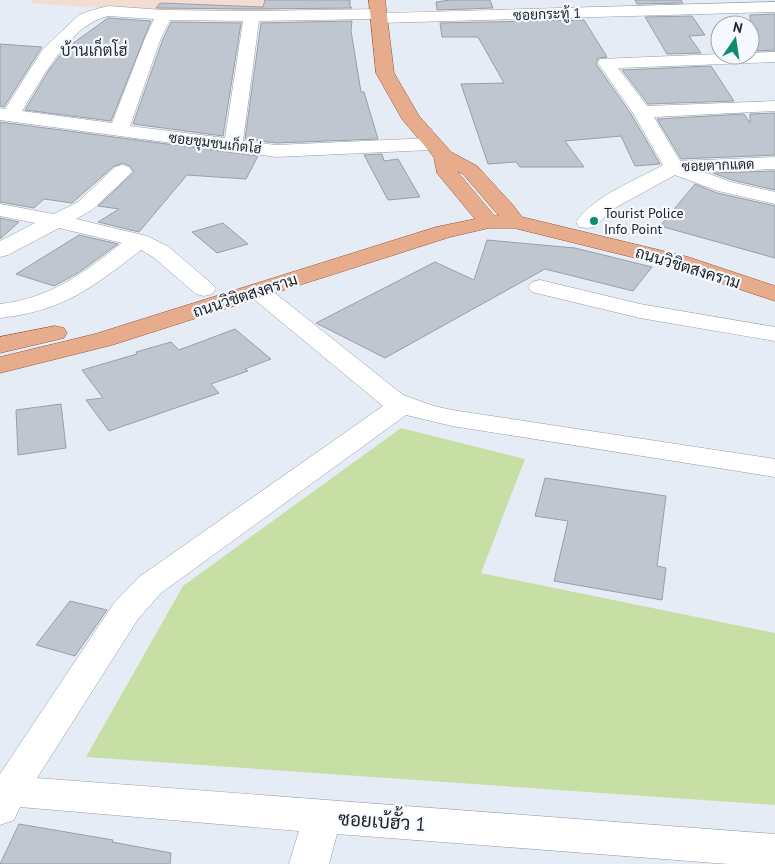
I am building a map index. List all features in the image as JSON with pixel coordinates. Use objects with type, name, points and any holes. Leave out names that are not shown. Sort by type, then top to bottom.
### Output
[{"type":"main road","points":[[379,11],[386,73],[411,119],[438,150],[470,170],[496,215]]},
{"type":"main road","points":[[438,150],[447,173],[496,215]]},
{"type":"main road","name":"ถนนวิชิตสงคราม","points":[[0,346],[94,324],[425,221],[544,213],[687,246],[775,275]]},
{"type":"main road","name":"ถนนวิชิตสงคราม","points":[[0,365],[102,340],[496,215],[680,262],[775,294]]},
{"type":"street","name":"ซอยกระทู้ 1","points":[[5,115],[49,53],[85,18],[108,11],[164,15],[252,16],[379,11],[714,4],[775,7]]},
{"type":"street","points":[[119,131],[153,38],[164,15]]},
{"type":"street","points":[[233,146],[252,16]]},
{"type":"street","points":[[775,57],[606,63],[642,112],[674,167],[724,187],[775,198]]},
{"type":"street","points":[[642,112],[775,106]]},
{"type":"street","name":"ซอยชุมชนเก็ตโฮ่","points":[[5,115],[276,151],[438,150]]},
{"type":"street","name":"ซอยตากแดด","points":[[587,222],[606,205],[674,167],[775,163]]},
{"type":"street","points":[[0,250],[85,206],[122,170]]},
{"type":"street","points":[[0,210],[58,221],[139,241],[162,252],[204,289]]},
{"type":"street","points":[[0,311],[23,308],[51,300],[66,292],[139,241]]},
{"type":"street","points":[[540,287],[640,311],[775,334]]},
{"type":"street","points":[[258,291],[394,401],[427,414],[775,468]]},
{"type":"street","points":[[5,800],[126,611],[150,585],[402,405]]},
{"type":"street","name":"ซอยเบ้ฮั้ว 1","points":[[5,800],[323,817],[775,851]]},
{"type":"street","points":[[309,864],[323,817]]},
{"type":"shaded area","points":[[32,0],[281,0],[277,13],[142,11],[30,3]]},
{"type":"green space","points":[[401,428],[525,459],[481,573],[775,633],[775,805],[86,757],[183,586]]},
{"type":"building","points":[[265,0],[350,0],[350,7],[352,8],[156,8],[160,3],[263,7]]},
{"type":"building","points":[[490,0],[493,8],[437,10],[436,2]]},
{"type":"building","points":[[635,0],[681,0],[683,3],[637,4]]},
{"type":"building","points":[[775,14],[775,50],[760,51],[760,15],[750,15]]},
{"type":"building","points":[[692,16],[705,35],[689,36],[701,53],[667,54],[645,17]]},
{"type":"building","points":[[108,18],[151,21],[111,121],[25,110],[49,70],[65,49]]},
{"type":"building","points":[[584,20],[607,57],[598,58],[596,64],[631,114],[660,164],[635,166],[621,136],[565,141],[584,167],[520,167],[516,162],[488,164],[461,84],[504,83],[478,37],[442,37],[440,23]]},
{"type":"building","points":[[352,21],[351,31],[361,92],[364,92],[378,139],[276,143],[245,139],[261,23]]},
{"type":"building","points":[[171,22],[241,23],[223,136],[133,124],[163,39]]},
{"type":"building","points":[[0,44],[42,47],[4,107],[0,106]]},
{"type":"building","points":[[711,66],[734,101],[648,104],[622,70]]},
{"type":"building","points":[[775,113],[775,155],[681,159],[657,119],[744,114],[750,123],[750,114]]},
{"type":"building","points":[[0,122],[258,156],[246,179],[187,175],[139,232],[98,222],[119,209],[98,206],[134,172],[130,166],[123,163],[114,166],[72,203],[44,199],[34,208],[0,202]]},
{"type":"building","points":[[382,154],[384,161],[398,159],[420,197],[388,200],[364,155]]},
{"type":"building","points":[[775,171],[775,190],[732,180],[713,173]]},
{"type":"building","points":[[695,184],[717,193],[775,206],[775,258],[660,226]]},
{"type":"building","points":[[0,218],[19,222],[0,239]]},
{"type":"building","points":[[223,223],[248,244],[217,253],[192,232]]},
{"type":"building","points":[[79,235],[118,244],[78,273],[54,286],[16,274]]},
{"type":"building","points":[[487,240],[575,248],[652,267],[633,291],[545,269],[385,358],[316,323],[435,262],[474,280]]},
{"type":"building","points":[[235,329],[271,359],[245,369],[248,371],[211,384],[219,393],[109,431],[86,400],[103,398],[82,370],[171,342],[179,350]]},
{"type":"building","points":[[61,404],[66,448],[18,455],[16,410]]},
{"type":"building","points":[[545,478],[666,496],[657,566],[666,568],[662,600],[554,581],[568,521],[535,516]]},
{"type":"building","points":[[70,601],[107,610],[75,656],[36,645]]},
{"type":"building","points":[[19,824],[113,840],[112,842],[171,853],[170,864],[0,864]]},
{"type":"place","name":"Tourist Police Info Point","points":[[594,221]]},
{"type":"district","name":"บ้านเก็ตโฮ่","points":[[94,50]]}]
